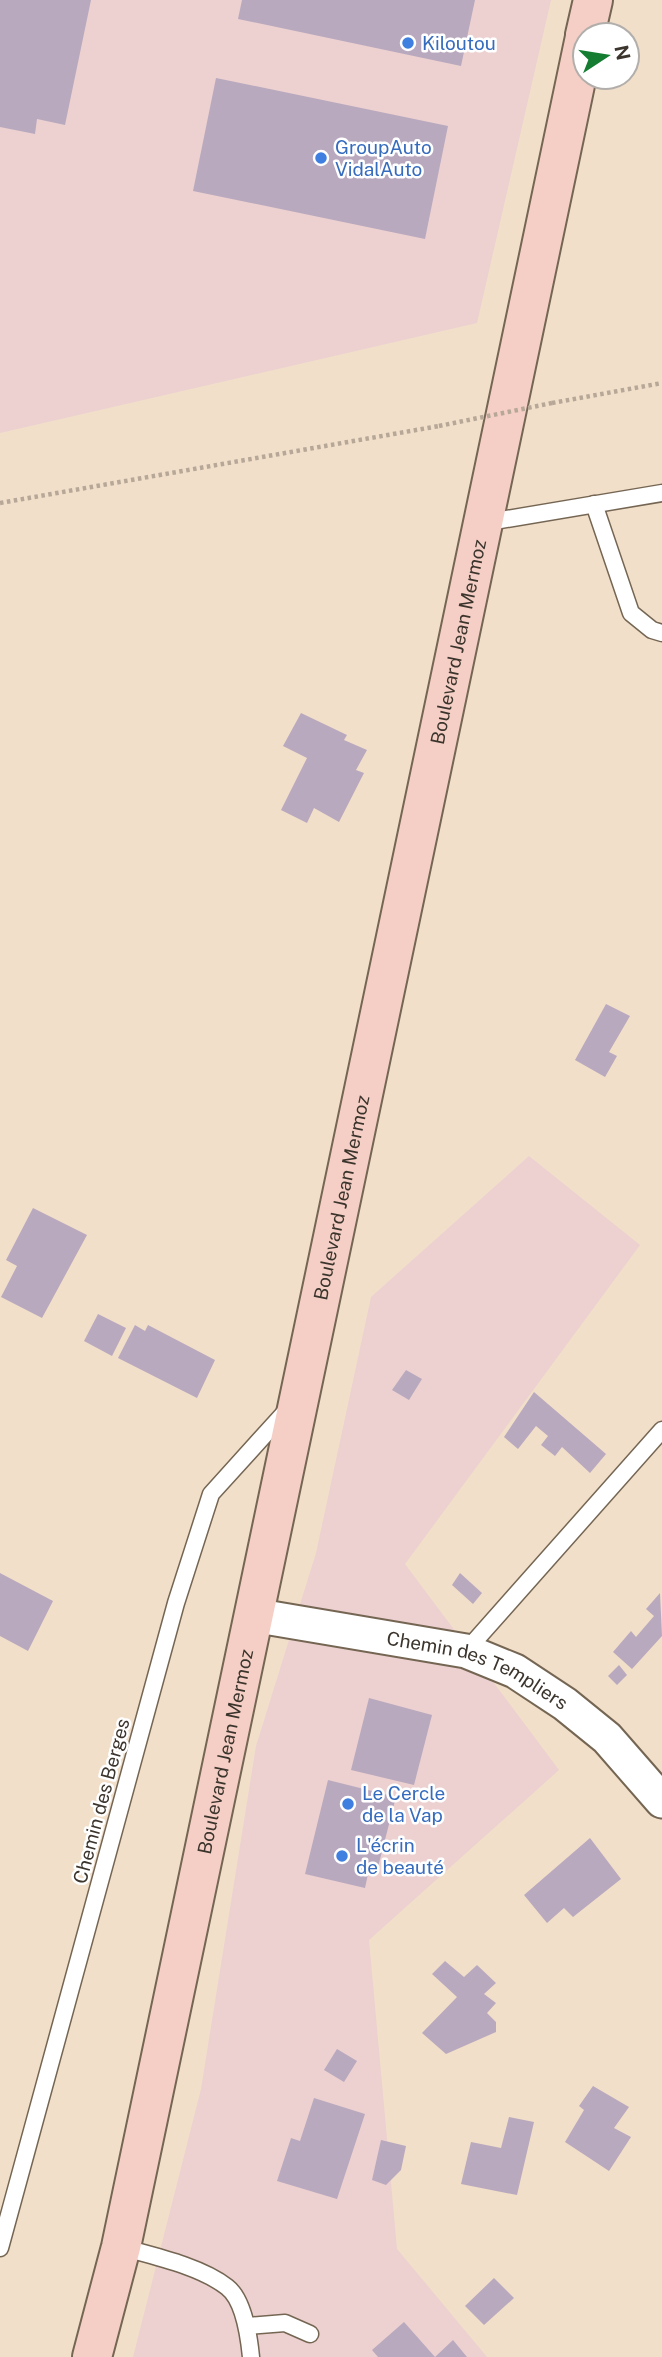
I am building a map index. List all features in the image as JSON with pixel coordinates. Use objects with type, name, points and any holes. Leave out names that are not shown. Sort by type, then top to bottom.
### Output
[{"type":"main road","name":"Boulevard Jean Mermoz","points":[[588,21],[593,0]]},
{"type":"main road","name":"Boulevard Jean Mermoz","points":[[92,2357],[121,2247],[573,91]]},
{"type":"street","name":"Chemin des Templiers","points":[[253,1615],[466,1651],[515,1671],[565,1704],[607,1738],[662,1801]]},
{"type":"lane","points":[[481,524],[662,493]]},
{"type":"lane","points":[[594,504],[631,613],[652,630],[662,633]]},
{"type":"lane","name":"Chemin des Berges","points":[[0,2248],[176,1603],[211,1494],[300,1395]]},
{"type":"lane","points":[[466,1651],[662,1430]]},
{"type":"lane","points":[[121,2247],[177,2263],[229,2288],[248,2326],[251,2357]]},
{"type":"lane","points":[[248,2326],[285,2323],[310,2334]]},
{"type":"path","points":[[0,503],[439,426],[662,383]]},
{"type":"shaded area","points":[[0,0],[551,0],[477,323],[0,433]]},
{"type":"shaded area","points":[[529,1156],[640,1245],[405,1564],[559,1770],[369,1940],[397,2249],[487,2357],[133,2357],[201,2089],[256,1746],[316,1553],[371,1297]]},
{"type":"building","points":[[0,0],[91,0],[65,125],[37,119],[35,134],[0,127]]},
{"type":"building","name":"Kiloutou","points":[[242,0],[475,0],[461,66],[238,19]]},
{"type":"building","name":"GroupAuto VidalAuto","points":[[216,78],[448,126],[425,239],[193,191]]},
{"type":"building","points":[[301,713],[347,735],[344,740],[367,750],[356,770],[364,773],[339,822],[314,808],[307,823],[281,810],[307,758],[283,746]]},
{"type":"building","points":[[606,1004],[630,1016],[609,1052],[617,1056],[605,1077],[575,1060]]},
{"type":"building","points":[[33,1208],[87,1235],[42,1318],[1,1297],[17,1266],[6,1260]]},
{"type":"building","points":[[98,1314],[126,1328],[112,1356],[84,1341]]},
{"type":"building","points":[[135,1325],[145,1331],[148,1325],[215,1360],[197,1398],[118,1358]]},
{"type":"building","points":[[406,1370],[422,1379],[409,1400],[392,1390]]},
{"type":"building","points":[[534,1392],[606,1454],[590,1473],[562,1447],[555,1456],[541,1445],[548,1436],[536,1426],[518,1449],[504,1437]]},
{"type":"building","points":[[0,1573],[53,1601],[28,1651],[0,1636]]},
{"type":"building","points":[[460,1573],[482,1593],[473,1604],[452,1585]]},
{"type":"building","points":[[660,1593],[662,1636],[632,1669],[613,1652],[631,1631],[636,1637],[654,1616],[646,1609]]},
{"type":"building","points":[[619,1665],[627,1675],[617,1685],[608,1676]]},
{"type":"building","points":[[369,1698],[432,1715],[414,1785],[351,1770]]},
{"type":"building","points":[[328,1780],[396,1797],[378,1867],[370,1865],[365,1888],[305,1874]]},
{"type":"building","points":[[590,1838],[621,1879],[573,1917],[564,1908],[547,1923],[524,1895]]},
{"type":"building","points":[[445,1961],[464,1977],[477,1965],[496,1983],[484,1994],[496,2003],[487,2013],[496,2022],[496,2032],[446,2054],[422,2033],[457,1997],[432,1974]]},
{"type":"building","points":[[337,2049],[357,2061],[344,2082],[324,2070]]},
{"type":"building","points":[[593,2086],[629,2107],[614,2128],[631,2137],[609,2171],[565,2142],[584,2110],[579,2106]]},
{"type":"building","points":[[314,2098],[365,2114],[337,2199],[277,2181],[291,2138],[300,2141]]},
{"type":"building","points":[[509,2117],[534,2122],[517,2195],[461,2184],[471,2142],[501,2148]]},
{"type":"building","points":[[381,2140],[406,2146],[401,2170],[386,2185],[372,2180]]},
{"type":"building","points":[[494,2278],[514,2298],[484,2325],[465,2306]]},
{"type":"building","points":[[404,2322],[435,2357],[378,2357],[372,2350]]},
{"type":"building","points":[[453,2340],[467,2357],[435,2357]]},
{"type":"place","name":"Kiloutou","points":[[408,43]]},
{"type":"place","name":"GroupAuto VidalAuto","points":[[321,158]]},
{"type":"place","name":"Le Cercle de la Vap","points":[[348,1804]]},
{"type":"place","name":"L'écrin de beauté","points":[[342,1856]]}]
